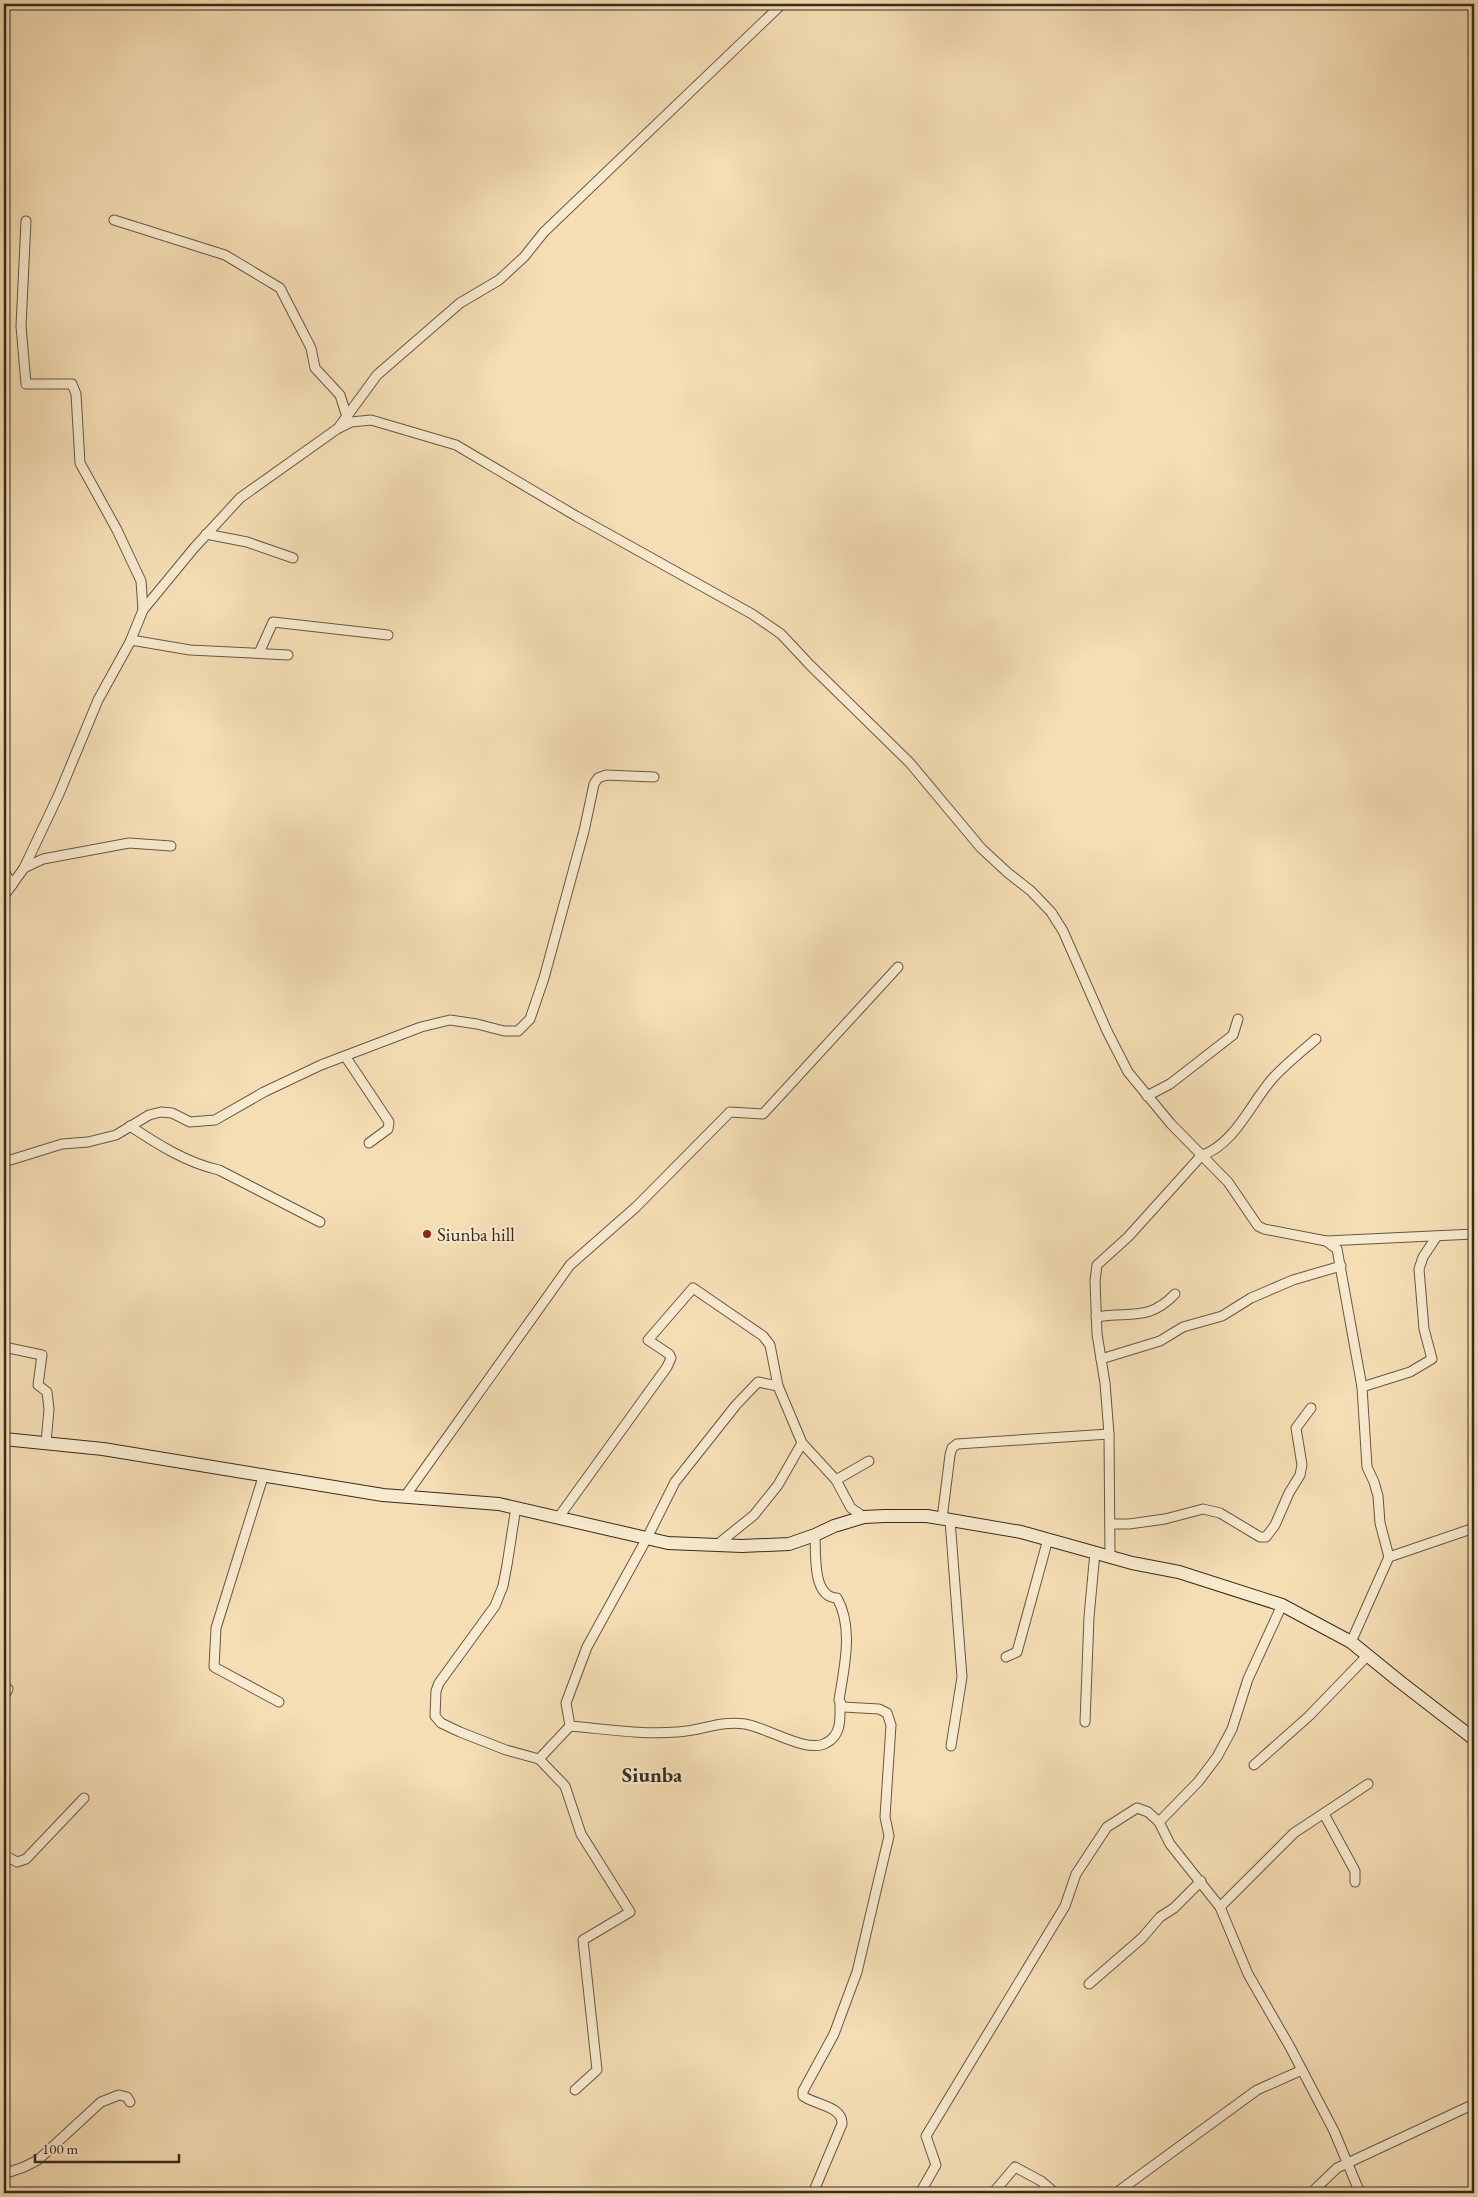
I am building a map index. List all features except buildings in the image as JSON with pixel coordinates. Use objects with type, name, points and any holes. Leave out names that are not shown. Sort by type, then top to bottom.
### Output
[{"type":"street","points":[[337,429],[377,375],[460,303],[498,280],[524,257],[544,232],[782,4]]},
{"type":"street","points":[[114,220],[225,256],[280,288],[311,348],[316,368],[340,395],[347,417]]},
{"type":"street","points":[[26,221],[20,326],[26,384],[72,384],[76,394],[80,463],[117,530],[141,580],[143,610]]},
{"type":"street","points":[[4,896],[24,868],[59,794],[98,700],[131,640],[143,610],[206,534],[240,498],[337,429],[351,422],[371,420],[456,445],[576,516],[752,614],[781,634],[810,665],[910,762],[981,848],[1008,873],[1032,891],[1051,912],[1063,931],[1128,1072],[1201,1156],[1228,1182],[1258,1226],[1264,1229],[1326,1240],[1474,1234]]},
{"type":"street","points":[[206,534],[247,542],[293,558]]},
{"type":"street","points":[[259,654],[273,622],[388,635]]},
{"type":"street","points":[[131,640],[190,650],[288,655]]},
{"type":"street","points":[[4,1162],[62,1144],[88,1142],[116,1135],[149,1115],[162,1112],[172,1112],[190,1122],[215,1120],[264,1092],[344,1056],[421,1027],[450,1020],[518,1032],[530,1019],[544,978],[584,831],[594,784],[598,778],[606,775],[654,777]]},
{"type":"street","points":[[24,868],[43,859],[129,843],[171,846]]},
{"type":"street","points":[[4,871],[12,885]]},
{"type":"street","points":[[406,1496],[570,1265],[636,1207],[730,1112],[763,1114],[898,967]]},
{"type":"street","points":[[1147,1096],[1170,1084],[1233,1035],[1238,1019]]},
{"type":"street","points":[[1110,1556],[1110,1434],[1096,1317],[1095,1280],[1099,1262],[1128,1237],[1201,1156],[1214,1151],[1246,1117],[1272,1079],[1316,1039]]},
{"type":"street","points":[[344,1056],[389,1122],[388,1129],[369,1143]]},
{"type":"street","points":[[130,1126],[154,1142],[206,1167],[219,1170],[320,1222]]},
{"type":"street","points":[[1362,1387],[1410,1372],[1432,1359],[1424,1329],[1419,1269],[1423,1257],[1437,1236]]},
{"type":"street","points":[[1326,1240],[1337,1249],[1341,1266],[1362,1387],[1367,1467],[1378,1496],[1380,1523],[1389,1557],[1351,1642]]},
{"type":"street","points":[[1101,1359],[1160,1341],[1183,1327],[1222,1316],[1252,1298],[1293,1280],[1341,1266]]},
{"type":"street","points":[[558,1518],[667,1367],[671,1358],[669,1354],[648,1340],[693,1288],[763,1336],[770,1345],[778,1386],[802,1443],[836,1480],[851,1508],[864,1517]]},
{"type":"street","points":[[1096,1317],[1152,1312],[1164,1306],[1175,1294]]},
{"type":"street","points":[[4,1347],[42,1355],[38,1385],[48,1392],[49,1399],[46,1443]]},
{"type":"street","points":[[570,1726],[566,1702],[586,1647],[647,1538],[675,1482],[736,1405],[758,1382],[778,1386]]},
{"type":"street","points":[[1110,1524],[1129,1524],[1165,1519],[1203,1509],[1220,1513],[1260,1537],[1266,1536],[1275,1525],[1289,1493],[1300,1475],[1302,1465],[1296,1428],[1311,1408]]},
{"type":"street","points":[[951,1746],[962,1677],[946,1519],[952,1448],[957,1444],[1110,1434]]},
{"type":"street","points":[[4,1439],[103,1449],[383,1495],[491,1502],[676,1544],[742,1546],[789,1544],[834,1526],[864,1517],[927,1516],[1048,1539],[1132,1563],[1179,1572],[1282,1605],[1351,1642],[1399,1682],[1474,1739]]},
{"type":"street","points":[[718,1544],[754,1514],[778,1485],[802,1443]]},
{"type":"street","points":[[836,1480],[869,1461]]},
{"type":"street","points":[[264,1474],[216,1628],[214,1667],[279,1702]]},
{"type":"street","points":[[516,1507],[503,1586],[495,1606],[439,1683],[435,1696],[435,1716],[441,1723],[460,1732],[506,1750],[539,1759],[565,1786],[581,1834],[630,1912],[583,1940],[597,2070],[575,2090]]},
{"type":"street","points":[[1389,1557],[1474,1528]]},
{"type":"street","points":[[570,1726],[636,1732],[679,1732],[727,1722],[748,1724],[788,1739],[814,1745],[825,1744],[836,1735],[840,1722],[840,1702],[847,1650],[844,1612],[837,1598],[831,1598],[824,1593],[819,1584],[815,1535]]},
{"type":"street","points":[[1006,1657],[1017,1652],[1048,1539]]},
{"type":"street","points":[[1085,1722],[1089,1616],[1095,1552]]},
{"type":"street","points":[[1159,1822],[1198,1782],[1218,1757],[1232,1729],[1248,1679],[1282,1605]]},
{"type":"street","points":[[1254,1765],[1309,1716],[1368,1655]]},
{"type":"street","points":[[814,2193],[842,2124],[842,2119],[835,2110],[803,2096],[802,2090],[834,2034],[857,1972],[889,1836],[884,1817],[891,1724],[887,1713],[879,1709],[843,1708],[840,1702]]},
{"type":"street","points":[[539,1759],[570,1726]]},
{"type":"street","points":[[1220,1907],[1294,1833],[1368,1784]]},
{"type":"street","points":[[4,1854],[17,1862],[26,1859],[84,1798]]},
{"type":"street","points":[[920,2193],[936,2165],[926,2136],[1065,1906],[1076,1874],[1107,1827],[1137,1808],[1148,1812],[1159,1822],[1170,1844],[1220,1907],[1248,1974],[1334,2131],[1360,2193]]},
{"type":"street","points":[[1324,1814],[1355,1871],[1355,1882]]},
{"type":"street","points":[[1089,1984],[1142,1938],[1160,1918],[1174,1908],[1201,1881]]},
{"type":"street","points":[[1116,2193],[1257,2090],[1302,2070]]},
{"type":"street","points":[[4,2174],[38,2160],[101,2102],[119,2095],[127,2097],[130,2102]]},
{"type":"street","points":[[1311,2193],[1337,2168],[1474,2104]]},
{"type":"street","points":[[993,2193],[1015,2167],[1041,2181],[1056,2193]]},
{"type":"place","name":"Siunba hill","points":[[427,1234]]},
{"type":"district","name":"Siunba","points":[[652,1774]]}]
